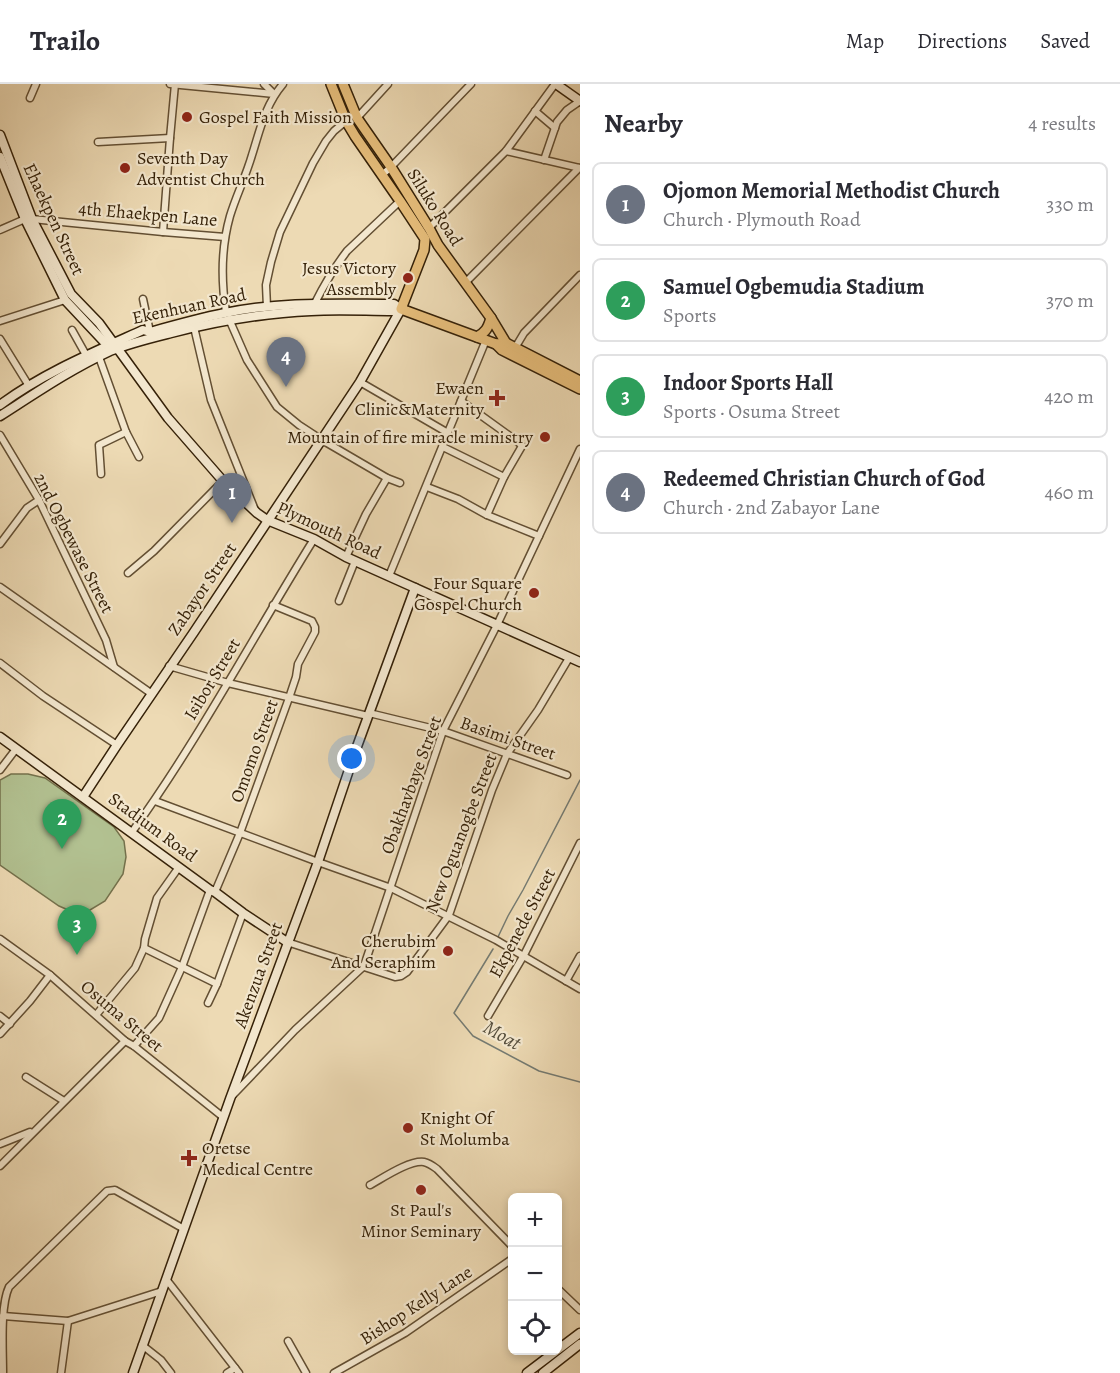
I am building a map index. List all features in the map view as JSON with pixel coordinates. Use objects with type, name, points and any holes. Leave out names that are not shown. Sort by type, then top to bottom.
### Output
[{"type":"main road","name":"Siluko Road","points":[[331,84],[346,121],[355,136],[425,239]]},
{"type":"main road","name":"Siluko Road","points":[[343,84],[357,118],[391,167],[438,245],[491,318],[506,345]]},
{"type":"main road","name":"Zabayor Street","points":[[400,309],[424,250],[425,239]]},
{"type":"main road","name":"Ekenhuan Road","points":[[400,309],[506,345]]},
{"type":"main road","points":[[481,338],[491,318]]},
{"type":"main road","points":[[580,381],[506,345],[502,350],[580,389]]},
{"type":"street","points":[[30,98],[36,84]]},
{"type":"street","points":[[170,84],[274,94]]},
{"type":"street","points":[[163,232],[175,84]]},
{"type":"street","points":[[264,84],[274,94]]},
{"type":"street","points":[[283,84],[274,94],[264,116],[225,237],[222,258],[223,295],[227,316],[247,360],[277,406],[299,425],[322,440],[387,478],[400,483]]},
{"type":"street","points":[[357,118],[388,84]]},
{"type":"street","points":[[382,174],[471,84]]},
{"type":"street","points":[[429,228],[506,151],[555,84],[580,101],[567,110],[555,128],[544,160]]},
{"type":"street","points":[[535,111],[555,128]]},
{"type":"street","points":[[267,307],[266,285],[270,262],[280,232],[326,141],[346,121]]},
{"type":"street","name":"Ehaekpen Street","points":[[0,135],[29,219],[71,294],[99,323],[115,348]]},
{"type":"street","points":[[98,142],[170,138]]},
{"type":"street","points":[[506,151],[580,168]]},
{"type":"street","name":"Ehaekpen Street","points":[[0,157],[65,300],[115,348]]},
{"type":"street","points":[[465,284],[580,168]]},
{"type":"street","points":[[315,303],[331,272],[347,251],[400,201]]},
{"type":"street","points":[[0,230],[29,219]]},
{"type":"street","name":"4th Ehaekpen Lane","points":[[29,219],[225,237]]},
{"type":"street","points":[[506,345],[524,333],[580,275]]},
{"type":"street","points":[[143,299],[150,332]]},
{"type":"street","points":[[0,321],[65,300]]},
{"type":"street","name":"Ekenhuan Road","points":[[0,416],[61,377],[143,330],[150,332],[267,307],[315,303],[394,304],[400,309]]},
{"type":"street","name":"Ekenhuan Road","points":[[0,405],[29,386],[87,355],[227,316],[314,310],[393,311],[400,309]]},
{"type":"street","name":"Zabayor Street","points":[[83,797],[360,382],[400,309]]},
{"type":"street","points":[[194,327],[211,400],[256,513]]},
{"type":"street","points":[[72,330],[87,355]]},
{"type":"street","points":[[389,576],[443,447],[481,338]]},
{"type":"street","points":[[0,339],[29,386]]},
{"type":"street","name":"Plymouth Road","points":[[115,348],[168,418],[223,481],[256,513],[267,520],[314,539],[351,559],[580,662]]},
{"type":"street","points":[[99,357],[126,432],[139,457]]},
{"type":"street","points":[[360,382],[448,433]]},
{"type":"street","points":[[461,400],[522,446],[504,477],[487,516]]},
{"type":"street","points":[[101,474],[99,444],[126,432]]},
{"type":"street","name":"2nd Ogbewase Street","points":[[0,435],[39,500],[106,640],[114,667]]},
{"type":"street","points":[[443,447],[504,477]]},
{"type":"street","name":"Obakhavbaye Street","points":[[230,1099],[295,1030],[364,966],[443,731],[497,625],[580,449]]},
{"type":"street","points":[[339,601],[366,514],[387,478]]},
{"type":"street","points":[[128,573],[223,481]]},
{"type":"street","points":[[427,487],[458,499],[487,516],[539,536]]},
{"type":"street","points":[[0,543],[27,508],[39,500]]},
{"type":"street","name":"Isibor Street","points":[[132,832],[155,801],[314,539]]},
{"type":"street","points":[[0,587],[152,694]]},
{"type":"street","name":"Akenzua Street","points":[[133,1373],[223,1117],[318,862],[368,714],[415,588]]},
{"type":"street","name":"Omomo Street","points":[[134,1046],[159,1018],[182,967],[240,833],[289,698],[298,664],[315,632],[312,621],[273,605]]},
{"type":"street","name":"New Oguanogbe Street","points":[[287,942],[395,977],[407,972],[449,915],[492,790],[507,754],[538,710],[569,658]]},
{"type":"street","points":[[0,663],[117,745]]},
{"type":"street","name":"Basimi Street","points":[[169,666],[289,698],[443,731],[567,775]]},
{"type":"street","name":"Stadium Road","points":[[0,737],[178,867],[287,942]]},
{"type":"street","points":[[0,770],[16,749]]},
{"type":"street","points":[[155,801],[391,888],[449,915],[524,955],[580,989]]},
{"type":"street","name":"Ekpenede Street","points":[[488,1016],[524,955],[580,844]]},
{"type":"street","points":[[96,1015],[135,968],[144,948],[157,898],[178,867]]},
{"type":"street","points":[[208,1003],[243,913]]},
{"type":"street","name":"Osuma Street","points":[[0,939],[50,975],[125,1041],[223,1117]]},
{"type":"street","points":[[144,948],[217,984]]},
{"type":"street","points":[[566,981],[580,957]]},
{"type":"street","points":[[0,1034],[50,975]]},
{"type":"street","points":[[0,1016],[10,1024]]},
{"type":"street","points":[[0,1166],[125,1041]]},
{"type":"street","points":[[26,1077],[64,1101]]},
{"type":"street","points":[[2,1143],[34,1131]]},
{"type":"street","points":[[2,1143],[14,1151]]},
{"type":"street","points":[[370,1185],[410,1164],[417,1162],[431,1164],[508,1240]]},
{"type":"street","points":[[3,1373],[3,1316],[6,1292],[12,1283],[107,1191],[116,1190],[184,1229]]},
{"type":"street","name":"Bishop Kelly Lane","points":[[334,1373],[405,1333],[508,1262]]},
{"type":"street","points":[[166,1279],[237,1371],[227,1373]]},
{"type":"street","points":[[3,1316],[68,1321],[162,1291]]},
{"type":"street","points":[[562,1293],[580,1310]]},
{"type":"street","points":[[61,1373],[68,1321]]},
{"type":"street","points":[[527,1373],[580,1333]]},
{"type":"street","points":[[288,1341],[306,1373]]},
{"type":"street","points":[[543,1373],[580,1344]]},
{"type":"street","points":[[142,1345],[161,1360],[171,1373]]},
{"type":"green space","points":[[11,774],[28,774],[45,778],[114,827],[124,841],[126,857],[123,874],[105,901],[90,910],[75,913],[59,906],[0,865],[0,780]]},
{"type":"waterway","name":"Moat","points":[[497,939],[580,780]]},
{"type":"waterway","name":"Moat","points":[[493,949],[454,1013],[473,1036],[539,1071],[580,1082]]},
{"type":"place","name":"Gospel Faith Mission","points":[[187,117]]},
{"type":"place","name":"Seventh Day Adventist Church","points":[[125,168]]},
{"type":"place","name":"Jesus Victory Assembly","points":[[408,278]]},
{"type":"place","name":"Redeemed Christian Church of God","points":[[286,387]]},
{"type":"place","name":"Ewaen Clinic&Maternity","points":[[497,398]]},
{"type":"place","name":"Mountain of fire miracle ministry","points":[[545,437]]},
{"type":"place","name":"Ojomon Memorial Methodist Church","points":[[232,523]]},
{"type":"place","name":"Four Square Gospel Church","points":[[534,593]]},
{"type":"place","name":"Samuel Ogbemudia Stadium","points":[[62,849]]},
{"type":"place","name":"Cherubim And Seraphim","points":[[448,951]]},
{"type":"place","name":"Indoor Sports Hall","points":[[77,955]]},
{"type":"place","name":"Knight Of St Molumba","points":[[408,1128]]},
{"type":"place","name":"Oretse Medical Centre","points":[[189,1158]]},
{"type":"place","name":"St Paul's Minor Seminary","points":[[421,1190]]}]
